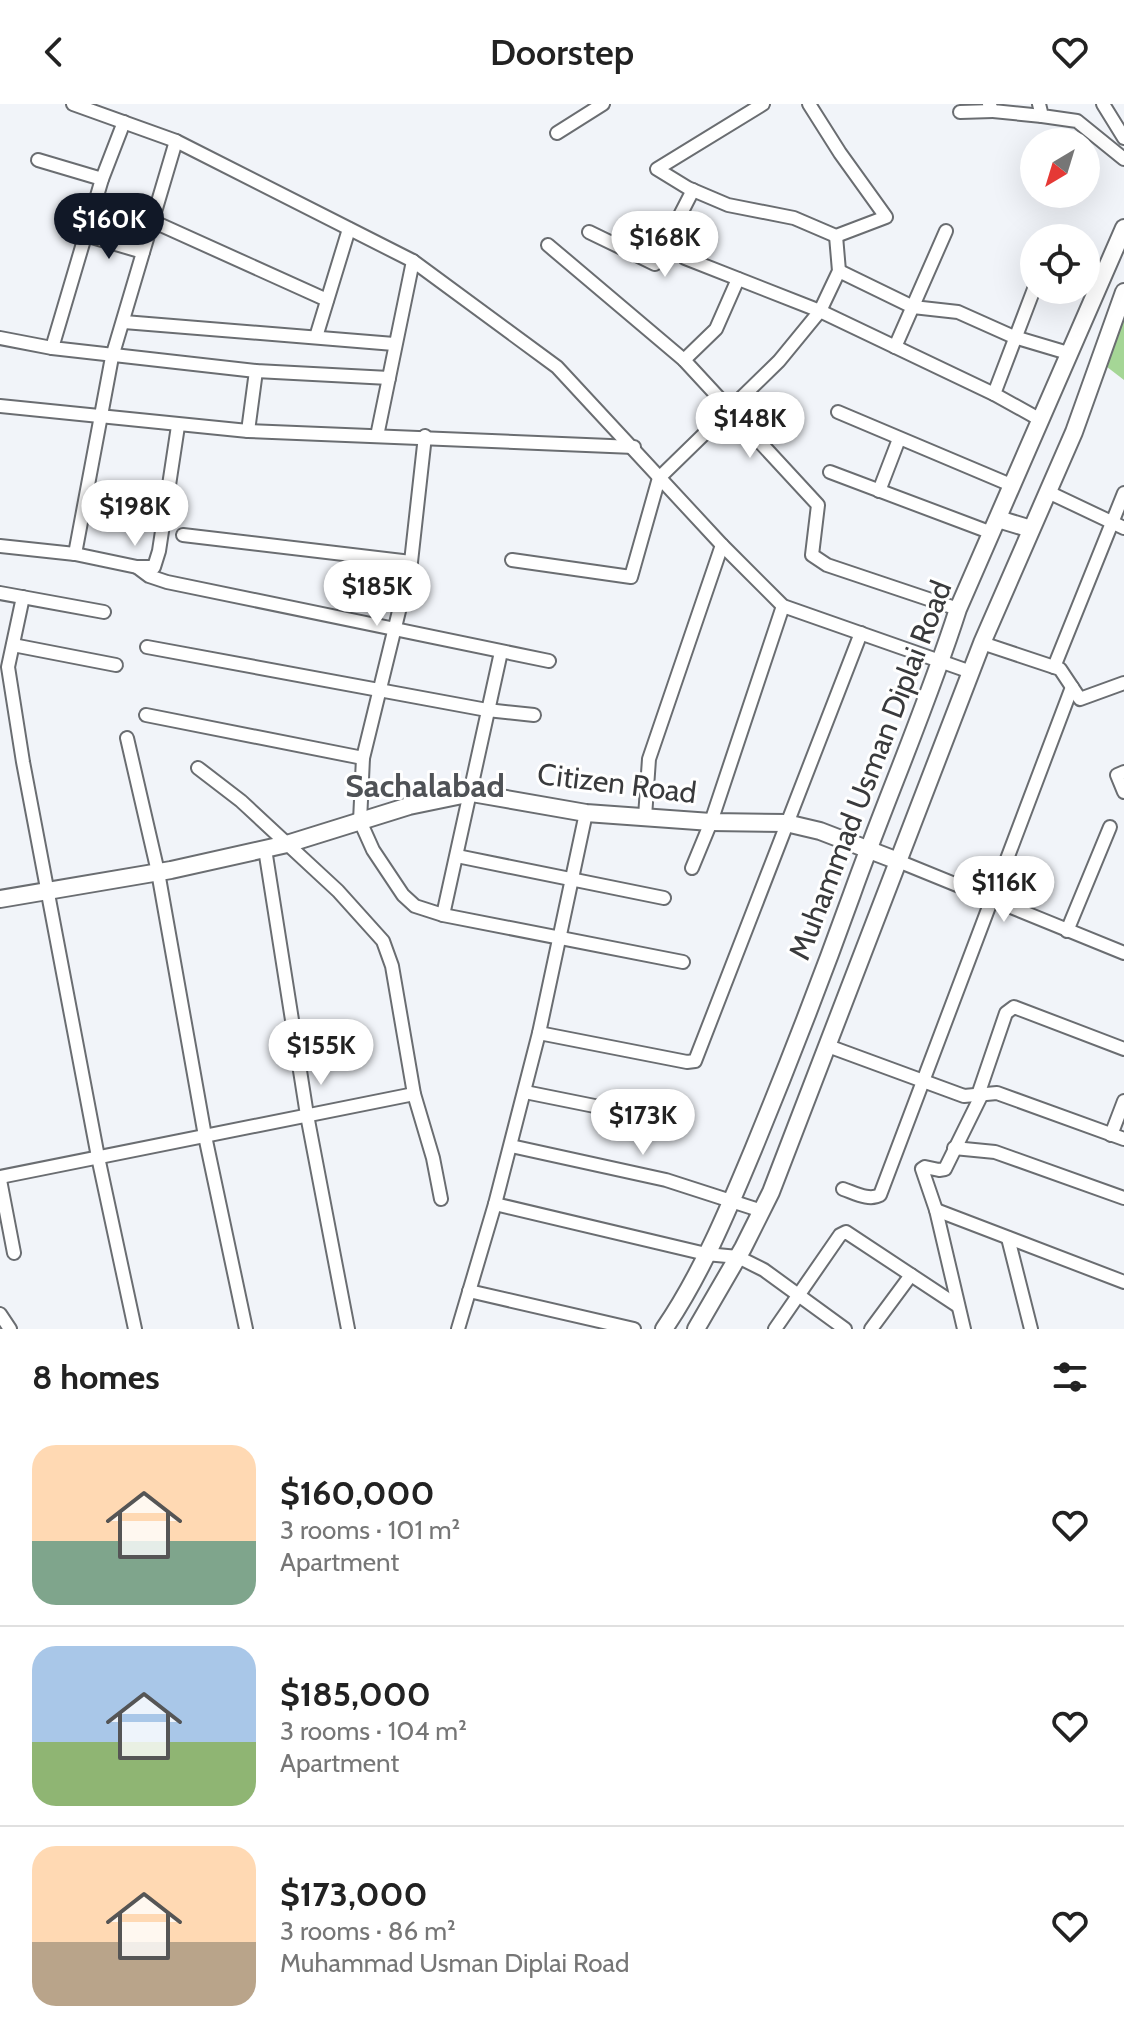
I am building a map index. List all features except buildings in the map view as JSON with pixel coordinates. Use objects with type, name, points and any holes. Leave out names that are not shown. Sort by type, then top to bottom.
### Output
[{"type":"street","points":[[73,104],[176,141],[413,261],[557,367],[722,545],[783,606],[971,672]]},
{"type":"street","points":[[557,133],[603,104]]},
{"type":"street","points":[[763,104],[657,169],[693,190],[728,205],[794,218],[836,236],[886,217],[809,104]]},
{"type":"street","points":[[1103,104],[1124,138]]},
{"type":"street","points":[[960,112],[991,108],[1040,110],[1077,121],[1124,159]]},
{"type":"street","points":[[52,348],[102,179],[124,122]]},
{"type":"street","points":[[75,554],[112,357],[176,141]]},
{"type":"street","points":[[38,160],[102,179]]},
{"type":"street","points":[[589,232],[655,264],[693,190]]},
{"type":"street","points":[[152,221],[327,300]]},
{"type":"street","name":"Muhammad Usman Diplai Road","points":[[664,1329],[677,1310],[732,1200],[800,1038],[958,609],[1124,228]]},
{"type":"street","points":[[316,337],[349,229]]},
{"type":"street","points":[[895,347],[946,231]]},
{"type":"street","points":[[85,235],[143,252]]},
{"type":"street","points":[[512,560],[631,577],[659,478],[779,361],[820,311],[839,271],[836,236]]},
{"type":"street","points":[[548,245],[684,360],[818,505],[812,555],[827,565],[958,609]]},
{"type":"street","points":[[685,258],[820,311],[994,394],[1039,419]]},
{"type":"street","points":[[377,436],[413,261]]},
{"type":"street","points":[[839,271],[913,307],[958,312],[1014,337],[1068,353]]},
{"type":"street","points":[[684,360],[716,329],[738,279]]},
{"type":"street","name":"Muhammad Usman Diplai Road","points":[[696,1329],[762,1211],[982,643],[1074,432],[1124,292]]},
{"type":"street","points":[[994,394],[1028,304]]},
{"type":"street","points":[[124,322],[394,344]]},
{"type":"street","points":[[0,338],[112,357],[256,371],[389,378]]},
{"type":"street","points":[[248,431],[256,371]]},
{"type":"street","points":[[1,411],[248,431],[634,447]]},
{"type":"street","points":[[838,412],[1011,485]]},
{"type":"street","points":[[0,546],[154,567],[178,426]]},
{"type":"street","points":[[425,436],[411,562],[363,758],[360,821],[373,850],[403,895],[415,906],[443,915],[683,962]]},
{"type":"street","points":[[879,491],[899,439]]},
{"type":"street","points":[[830,472],[879,491],[995,526],[1031,529]]},
{"type":"street","points":[[1048,492],[1119,524]]},
{"type":"street","points":[[1054,667],[1119,524],[1124,493]]},
{"type":"street","points":[[183,535],[411,562]]},
{"type":"street","points":[[645,817],[649,759],[722,545]]},
{"type":"street","points":[[137,567],[167,582],[549,661]]},
{"type":"street","points":[[0,593],[104,612]]},
{"type":"street","points":[[23,597],[8,667],[98,1157],[135,1329]]},
{"type":"street","points":[[692,868],[711,822],[783,606]]},
{"type":"street","points":[[539,1033],[695,1061],[861,633]]},
{"type":"street","points":[[982,643],[1063,671],[1080,699],[1124,683]]},
{"type":"street","points":[[13,645],[116,665]]},
{"type":"street","points":[[147,647],[487,710],[534,715]]},
{"type":"street","points":[[443,915],[501,652]]},
{"type":"street","points":[[843,1189],[874,1198],[880,1195],[1072,687]]},
{"type":"street","points":[[146,715],[363,758]]},
{"type":"street","points":[[127,738],[158,872],[205,1136],[246,1329]]},
{"type":"street","points":[[198,768],[241,801],[338,891],[383,941],[392,966],[414,1094],[433,1158],[441,1199]]},
{"type":"street","points":[[1124,772],[1117,775],[1124,792]]},
{"type":"street","name":"Citizen Road","points":[[0,899],[158,872],[265,849],[409,806],[472,793],[586,813],[711,822],[786,823],[820,831],[898,861]]},
{"type":"street","points":[[458,1329],[525,1092],[586,813]]},
{"type":"street","points":[[1067,931],[1110,827]]},
{"type":"street","points":[[265,849],[307,1115],[348,1329]]},
{"type":"street","points":[[457,856],[664,898]]},
{"type":"street","points":[[898,861],[1124,953]]},
{"type":"street","points":[[964,1329],[936,1210],[922,1169],[942,1171],[980,1094],[1006,1013],[1014,1007],[1124,1049]]},
{"type":"street","points":[[828,1046],[964,1096],[997,1093],[1118,1137],[1124,1101]]},
{"type":"street","points":[[525,1092],[679,1123]]},
{"type":"street","points":[[14,1253],[0,1178],[414,1094]]},
{"type":"street","points":[[511,1146],[666,1180],[762,1211]]},
{"type":"street","points":[[954,1148],[995,1152],[1124,1198]]},
{"type":"street","points":[[495,1204],[706,1254],[738,1257],[764,1270],[845,1329]]},
{"type":"street","points":[[936,1210],[1124,1282]]},
{"type":"street","points":[[775,1329],[840,1235],[846,1232],[958,1306]]},
{"type":"street","points":[[1008,1238],[1031,1329]]},
{"type":"street","points":[[871,1329],[911,1275]]},
{"type":"street","points":[[469,1291],[634,1329]]},
{"type":"street","points":[[0,1314],[10,1329]]},
{"type":"green space","points":[[1124,300],[1124,380],[1098,360]]},
{"type":"district","name":"Sachalabad","points":[[425,785]]}]
